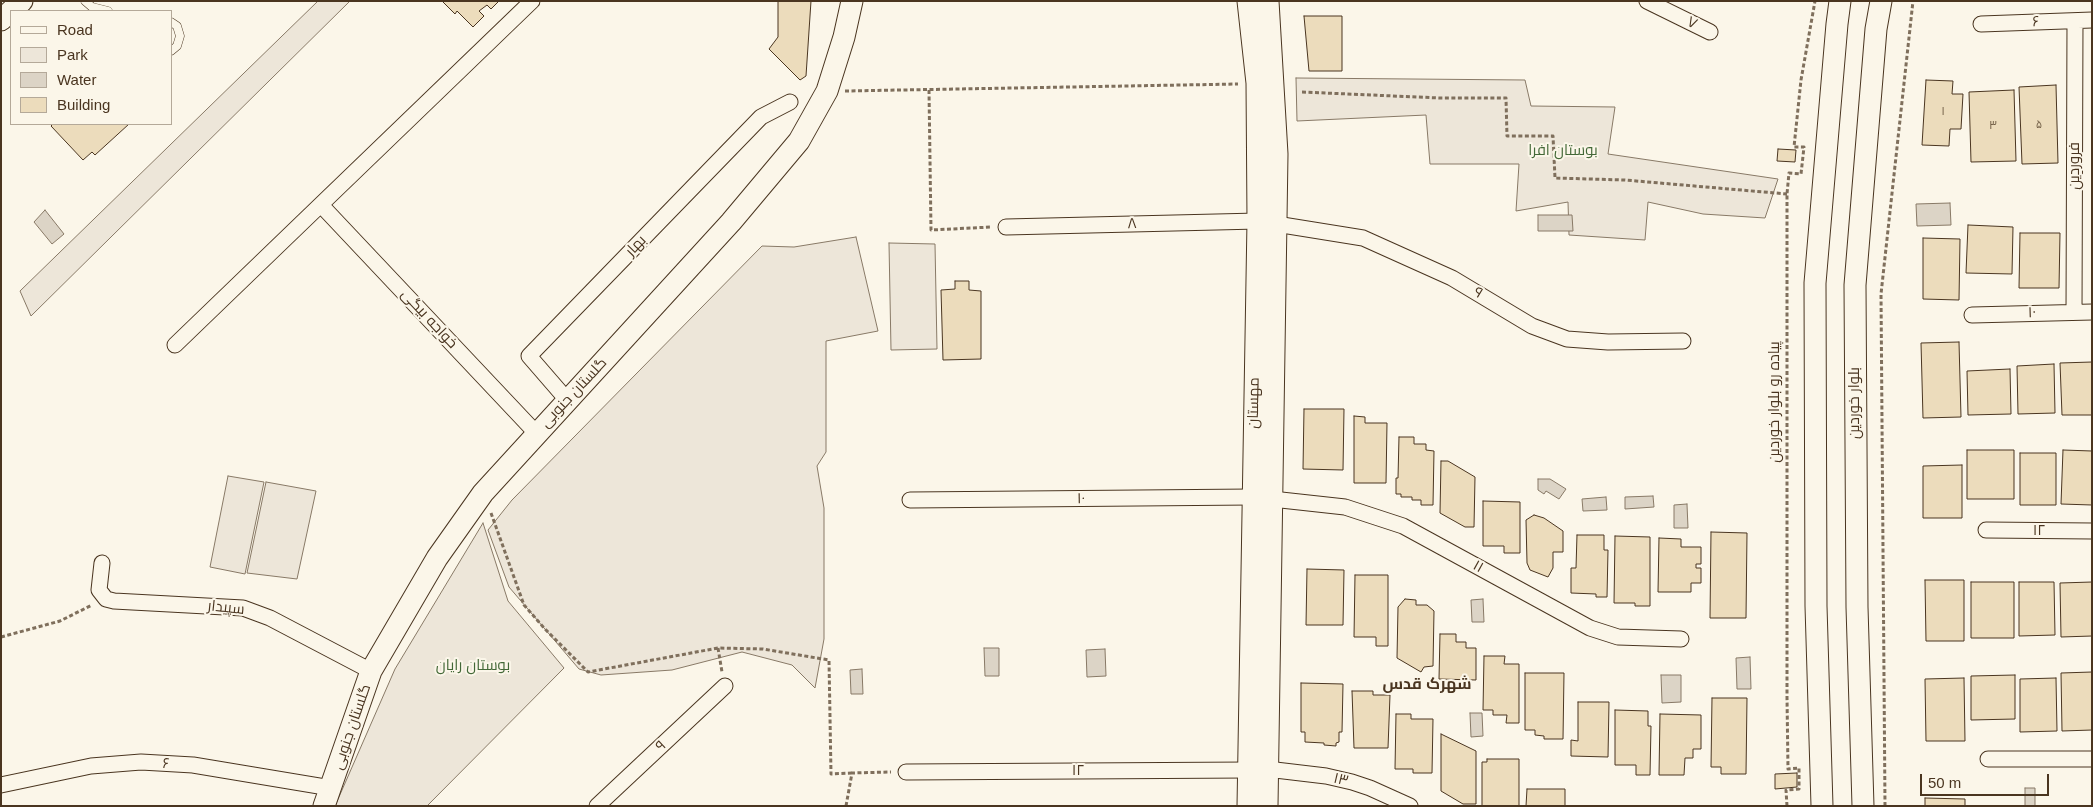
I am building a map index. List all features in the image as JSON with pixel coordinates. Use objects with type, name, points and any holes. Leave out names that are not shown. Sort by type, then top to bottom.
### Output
[{"type":"street","points":[[12,10],[22,1]]},
{"type":"street","points":[[175,345],[532,1]]},
{"type":"street","name":"گلستان جنوبی","points":[[327,797],[371,670],[437,558],[483,493],[731,222],[799,141],[826,91],[844,37],[852,1]]},
{"type":"street","name":"مهستان","points":[[1248,1],[1267,222],[1258,770],[1248,806]]},
{"type":"street","points":[[1267,222],[1277,154],[1268,1]]},
{"type":"street","name":"۷","points":[[1647,1],[1710,32]]},
{"type":"street","points":[[1822,806],[1816,606],[1815,283],[1840,1]]},
{"type":"street","name":"بلوار خوردین","points":[[1863,806],[1857,607],[1855,285],[1876,29],[1881,1]]},
{"type":"street","name":"۶","points":[[1981,24],[2092,20]]},
{"type":"street","name":"فروردین","points":[[2074,311],[2075,21]]},
{"type":"street","name":"بهار","points":[[568,401],[530,356],[761,116],[790,102]]},
{"type":"street","name":"خواجه بیگی","points":[[321,205],[537,434]]},
{"type":"street","name":"۸","points":[[1006,227],[1267,222]]},
{"type":"street","name":"۹","points":[[1267,222],[1363,238],[1452,278],[1532,326],[1567,339],[1608,342],[1683,341]]},
{"type":"street","name":"۱۰","points":[[1972,316],[2074,311],[2092,312]]},
{"type":"street","name":"۱۰","points":[[910,500],[1262,498]]},
{"type":"street","name":"۱۱","points":[[1262,498],[1346,506],[1403,526],[1590,628],[1618,637],[1681,639]]},
{"type":"street","name":"۱۲","points":[[1986,530],[2092,531]]},
{"type":"street","points":[[102,563],[99,590],[106,599]]},
{"type":"street","name":"سپیدار","points":[[106,599],[243,608],[270,618],[371,670]]},
{"type":"street","name":"۹","points":[[598,806],[725,686]]},
{"type":"street","points":[[1988,759],[2092,759]]},
{"type":"street","name":"۶","points":[[1,785],[91,766],[141,762],[193,765],[327,797]]},
{"type":"street","points":[[1258,770],[1267,806]]},
{"type":"street","name":"۱۲","points":[[906,772],[1258,770]]},
{"type":"street","name":"۱۳","points":[[1258,770],[1326,776],[1352,782],[1410,806]]},
{"type":"lane","points":[[85,1],[92,7],[104,10]]},
{"type":"lane","points":[[172,23],[177,26],[180,36],[177,46],[172,50]]},
{"type":"path","name":"پیاده رو بلوار خوردین","points":[[1787,806],[1786,790],[1799,789],[1799,768],[1788,769],[1787,194],[1789,172],[1801,174],[1804,147],[1794,147],[1801,80],[1815,1]]},
{"type":"path","points":[[1885,806],[1881,294],[1913,1]]},
{"type":"path","points":[[826,91],[1256,83]]},
{"type":"path","points":[[929,90],[931,230],[1006,227]]},
{"type":"path","points":[[1302,92],[1440,98],[1506,98],[1507,136],[1553,136],[1555,178],[1625,180],[1787,194]]},
{"type":"path","points":[[483,493],[524,605],[588,672],[718,648],[763,649],[829,660],[831,774],[906,772]]},
{"type":"path","points":[[1,637],[60,621],[106,599]]},
{"type":"path","points":[[718,648],[725,686]]},
{"type":"path","points":[[846,806],[852,773]]},
{"type":"green space","points":[[318,1],[350,1],[31,316],[20,291]]},
{"type":"green space","name":"بوستان افرا","points":[[1296,78],[1525,80],[1531,106],[1615,107],[1608,154],[1778,179],[1765,218],[1703,214],[1648,202],[1645,240],[1569,235],[1568,202],[1516,211],[1519,164],[1430,164],[1426,115],[1297,121]]},
{"type":"green space","points":[[856,237],[878,331],[826,341],[826,452],[817,466],[824,508],[824,639],[815,688],[792,665],[742,652],[672,670],[601,675],[579,669],[509,587],[488,530],[512,500],[762,246],[794,247]]},
{"type":"green space","points":[[889,243],[935,244],[937,349],[891,350]]},
{"type":"green space","points":[[228,476],[264,482],[245,574],[210,567]]},
{"type":"green space","points":[[266,482],[316,491],[297,579],[247,573]]},
{"type":"green space","name":"بوستان رایان","points":[[483,523],[508,601],[564,668],[427,806],[335,806],[395,669]]},
{"type":"water","points":[[1950,203],[1951,225],[1917,226],[1916,204]]},
{"type":"water","points":[[45,210],[64,234],[52,244],[34,222]]},
{"type":"water","points":[[1538,215],[1572,215],[1573,231],[1538,231]]},
{"type":"water","points":[[1538,479],[1550,479],[1566,489],[1559,499],[1546,491],[1544,494],[1538,490]]},
{"type":"water","points":[[1653,496],[1654,507],[1625,509],[1625,497]]},
{"type":"water","points":[[1606,497],[1607,510],[1583,511],[1582,499]]},
{"type":"water","points":[[1687,504],[1688,528],[1674,528],[1674,505]]},
{"type":"water","points":[[1483,599],[1484,622],[1472,622],[1471,600]]},
{"type":"water","points":[[984,648],[999,648],[999,676],[985,676]]},
{"type":"water","points":[[1105,649],[1106,676],[1087,677],[1086,650]]},
{"type":"water","points":[[1750,657],[1751,689],[1737,689],[1736,658]]},
{"type":"water","points":[[862,669],[863,694],[851,694],[850,670]]},
{"type":"water","points":[[1661,675],[1681,675],[1681,702],[1662,703]]},
{"type":"water","points":[[1470,713],[1482,713],[1483,736],[1471,737]]},
{"type":"water","points":[[2025,788],[2035,788],[2035,806],[2025,806]]},
{"type":"building","points":[[442,1],[499,1],[491,9],[487,5],[479,11],[484,16],[473,27],[457,11],[455,14]]},
{"type":"building","points":[[778,1],[811,1],[806,76],[800,80],[769,49],[778,37]]},
{"type":"building","points":[[1304,16],[1342,16],[1342,71],[1309,71]]},
{"type":"building","points":[[1926,80],[1953,81],[1952,94],[1963,94],[1961,129],[1950,129],[1949,146],[1922,145]]},
{"type":"building","points":[[2056,85],[2058,163],[2022,164],[2019,87]]},
{"type":"building","points":[[2014,90],[2016,161],[1971,162],[1969,92]]},
{"type":"building","points":[[128,125],[95,155],[92,152],[83,160],[51,126]]},
{"type":"building","points":[[1778,149],[1796,150],[1795,162],[1777,161]]},
{"type":"building","points":[[1968,225],[2013,227],[2012,274],[1966,273]]},
{"type":"building","points":[[2020,233],[2060,233],[2059,288],[2019,288]]},
{"type":"building","points":[[1923,238],[1960,239],[1959,300],[1923,299]]},
{"type":"building","points":[[955,281],[969,281],[969,290],[981,291],[981,359],[943,360],[941,290],[955,289]]},
{"type":"building","points":[[1959,342],[1961,417],[1923,418],[1921,343]]},
{"type":"building","points":[[2092,362],[2092,415],[2062,415],[2060,363]]},
{"type":"building","points":[[2054,364],[2055,413],[2018,414],[2017,366]]},
{"type":"building","points":[[2010,369],[2011,414],[1968,415],[1967,371]]},
{"type":"building","points":[[1304,409],[1344,409],[1343,470],[1303,469]]},
{"type":"building","points":[[1354,416],[1365,417],[1365,423],[1387,423],[1386,483],[1354,483]]},
{"type":"building","points":[[1399,437],[1414,437],[1414,444],[1426,444],[1426,450],[1434,451],[1433,505],[1421,505],[1421,500],[1412,500],[1412,497],[1401,497],[1401,494],[1396,494]]},
{"type":"building","points":[[1967,450],[2014,450],[2014,499],[1967,499]]},
{"type":"building","points":[[2063,450],[2092,451],[2092,505],[2061,504]]},
{"type":"building","points":[[2020,453],[2056,453],[2056,505],[2020,505]]},
{"type":"building","points":[[1441,461],[1448,461],[1475,477],[1474,527],[1465,527],[1440,513]]},
{"type":"building","points":[[1962,465],[1962,518],[1923,518],[1923,466]]},
{"type":"building","points":[[1483,501],[1520,502],[1520,553],[1504,553],[1504,546],[1483,546]]},
{"type":"building","points":[[1534,515],[1544,518],[1563,531],[1563,552],[1553,552],[1553,568],[1548,577],[1530,570],[1527,563],[1526,520]]},
{"type":"building","points":[[1711,532],[1747,533],[1746,618],[1710,618]]},
{"type":"building","points":[[1577,535],[1604,535],[1604,550],[1608,550],[1607,597],[1596,597],[1596,594],[1571,593],[1571,568],[1576,568]]},
{"type":"building","points":[[1615,536],[1650,537],[1650,606],[1635,606],[1635,603],[1614,603]]},
{"type":"building","points":[[1659,538],[1681,539],[1681,547],[1701,547],[1701,564],[1696,564],[1696,568],[1701,568],[1701,583],[1691,583],[1691,592],[1658,592]]},
{"type":"building","points":[[1307,569],[1344,570],[1343,625],[1306,625]]},
{"type":"building","points":[[1355,575],[1388,575],[1388,646],[1376,646],[1376,637],[1354,637]]},
{"type":"building","points":[[1925,580],[1964,580],[1964,641],[1926,641]]},
{"type":"building","points":[[1971,582],[2014,582],[2014,638],[1971,638]]},
{"type":"building","points":[[2019,582],[2054,582],[2055,635],[2019,636]]},
{"type":"building","points":[[2092,582],[2092,636],[2061,637],[2060,583]]},
{"type":"building","points":[[1405,599],[1416,600],[1416,605],[1427,605],[1434,611],[1433,666],[1424,667],[1421,672],[1397,658],[1398,607]]},
{"type":"building","points":[[1440,634],[1456,634],[1456,642],[1466,642],[1466,648],[1476,648],[1476,680],[1439,679]]},
{"type":"building","points":[[1484,656],[1505,656],[1504,664],[1519,664],[1519,723],[1506,723],[1507,715],[1493,715],[1493,710],[1483,710]]},
{"type":"building","points":[[2092,672],[2092,730],[2062,731],[2061,673]]},
{"type":"building","points":[[1525,673],[1564,673],[1563,739],[1544,739],[1544,736],[1535,735],[1535,730],[1525,730]]},
{"type":"building","points":[[2015,675],[2015,719],[1971,720],[1971,676]]},
{"type":"building","points":[[1964,678],[1965,741],[1926,741],[1925,679]]},
{"type":"building","points":[[2056,678],[2057,731],[2020,732],[2020,679]]},
{"type":"building","points":[[1301,683],[1343,684],[1342,732],[1339,732],[1339,742],[1336,743],[1336,746],[1305,742],[1305,732],[1301,732]]},
{"type":"building","points":[[1352,691],[1373,691],[1373,695],[1390,695],[1388,748],[1354,748]]},
{"type":"building","points":[[1712,698],[1747,698],[1746,774],[1721,774],[1721,767],[1711,767]]},
{"type":"building","points":[[1578,702],[1609,702],[1608,757],[1571,756],[1571,740],[1578,741]]},
{"type":"building","points":[[1615,710],[1648,711],[1648,726],[1651,726],[1650,775],[1636,775],[1636,765],[1615,765]]},
{"type":"building","points":[[1396,714],[1411,714],[1411,719],[1433,719],[1432,773],[1413,773],[1413,769],[1395,769]]},
{"type":"building","points":[[1660,714],[1701,715],[1701,749],[1693,749],[1693,758],[1685,758],[1684,775],[1659,775]]},
{"type":"building","points":[[1441,734],[1476,751],[1476,804],[1463,804],[1441,791]]},
{"type":"building","points":[[1487,759],[1519,759],[1519,806],[1482,806],[1482,762],[1487,762]]},
{"type":"building","points":[[1797,773],[1797,787],[1775,789],[1775,774]]},
{"type":"building","points":[[1527,789],[1565,789],[1565,806],[1526,806]]},
{"type":"building","points":[[1925,798],[1965,799],[1965,806],[1925,806]]},
{"type":"district","name":"شهرک قدس","points":[[1427,685]]}]
